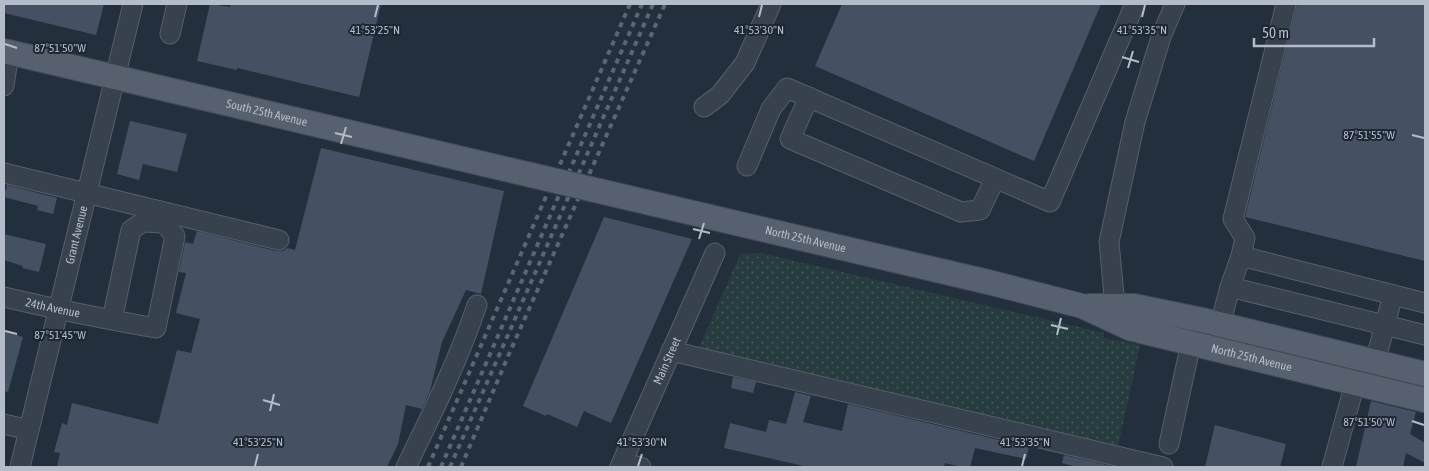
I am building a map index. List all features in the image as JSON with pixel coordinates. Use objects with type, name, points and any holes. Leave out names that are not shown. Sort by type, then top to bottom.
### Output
[{"type":"main road","name":"South 25th Avenue","points":[[7,51],[531,175]]},
{"type":"main road","name":"North 25th Avenue","points":[[531,175],[988,282],[1082,306],[1129,328],[1425,400]]},
{"type":"main road","name":"North 25th Avenue","points":[[1082,306],[1134,306],[1425,374]]},
{"type":"street","name":"Grant Avenue","points":[[20,467],[134,4]]},
{"type":"street","points":[[170,34],[177,4]]},
{"type":"street","points":[[704,107],[720,95],[745,63],[771,4]]},
{"type":"street","points":[[747,166],[771,109],[787,88],[1050,202],[1135,4]]},
{"type":"street","points":[[1114,306],[1109,242],[1135,122],[1160,38],[1175,4]]},
{"type":"street","points":[[1220,325],[1245,238],[1232,219],[1286,4]]},
{"type":"street","points":[[4,86],[7,51]]},
{"type":"street","points":[[808,97],[790,139],[961,212],[980,210],[995,178]]},
{"type":"street","points":[[4,173],[279,240]]},
{"type":"street","name":"24th Avenue","points":[[4,297],[58,310],[107,319],[156,328],[175,236],[164,224],[143,222],[131,230],[107,319]]},
{"type":"street","name":"Main Street","points":[[621,465],[715,253]]},
{"type":"street","points":[[1241,256],[1425,303]]},
{"type":"street","points":[[1230,287],[1425,335]]},
{"type":"street","points":[[1375,362],[1393,295]]},
{"type":"street","points":[[406,467],[437,405],[470,327],[477,305]]},
{"type":"street","points":[[1168,444],[1191,342]]},
{"type":"street","points":[[671,351],[1163,467]]},
{"type":"street","points":[[1332,467],[1355,382]]},
{"type":"street","points":[[4,424],[29,430]]},
{"type":"street","points":[[621,465],[641,467]]},
{"type":"green space","points":[[761,253],[1104,333],[1104,338],[1140,345],[1118,447],[699,348],[740,254]]},
{"type":"building","points":[[4,4],[104,4],[96,35],[4,13]]},
{"type":"building","points":[[210,4],[230,7],[231,4],[381,4],[359,97],[237,68],[237,70],[197,61]]},
{"type":"building","points":[[842,4],[1101,4],[1034,161],[815,66]]},
{"type":"building","points":[[1297,4],[1425,4],[1425,261],[1245,217]]},
{"type":"building","points":[[130,121],[187,134],[177,172],[143,164],[139,180],[117,174]]},
{"type":"building","points":[[321,148],[504,191],[481,294],[466,290],[442,342],[430,391],[422,409],[406,405],[398,444],[387,467],[57,467],[60,453],[54,452],[62,423],[67,425],[72,403],[158,424],[177,350],[191,353],[200,319],[176,313],[186,273],[179,272],[185,242],[193,244],[197,231],[276,251],[283,251],[287,248],[295,250]]},
{"type":"building","points":[[7,185],[57,198],[53,214],[37,210],[38,206],[4,197]]},
{"type":"building","points":[[604,217],[692,239],[611,423],[584,411],[577,427],[523,406]]},
{"type":"building","points":[[4,234],[46,244],[39,272],[22,268],[23,266],[4,260]]},
{"type":"building","points":[[4,331],[23,337],[8,392],[4,391]]},
{"type":"building","points":[[733,377],[756,382],[753,393],[731,388]]},
{"type":"building","points":[[795,392],[811,396],[803,422],[842,431],[848,404],[1029,447],[1026,459],[975,448],[970,467],[945,463],[944,467],[808,467],[724,448],[730,423],[766,432],[769,420],[786,424]]},
{"type":"building","points":[[1371,401],[1416,412],[1410,434],[1425,443],[1425,463],[1406,453],[1403,467],[1356,467]]},
{"type":"building","points":[[1215,425],[1286,444],[1280,467],[1205,467]]},
{"type":"building","points":[[1064,455],[1115,467],[1077,467],[1062,463]]},
{"type":"railway","points":[[428,467],[630,4]]},
{"type":"railway","points":[[441,467],[642,4]]},
{"type":"railway","points":[[450,467],[653,4]]},
{"type":"railway","points":[[461,467],[509,354],[665,4]]}]
